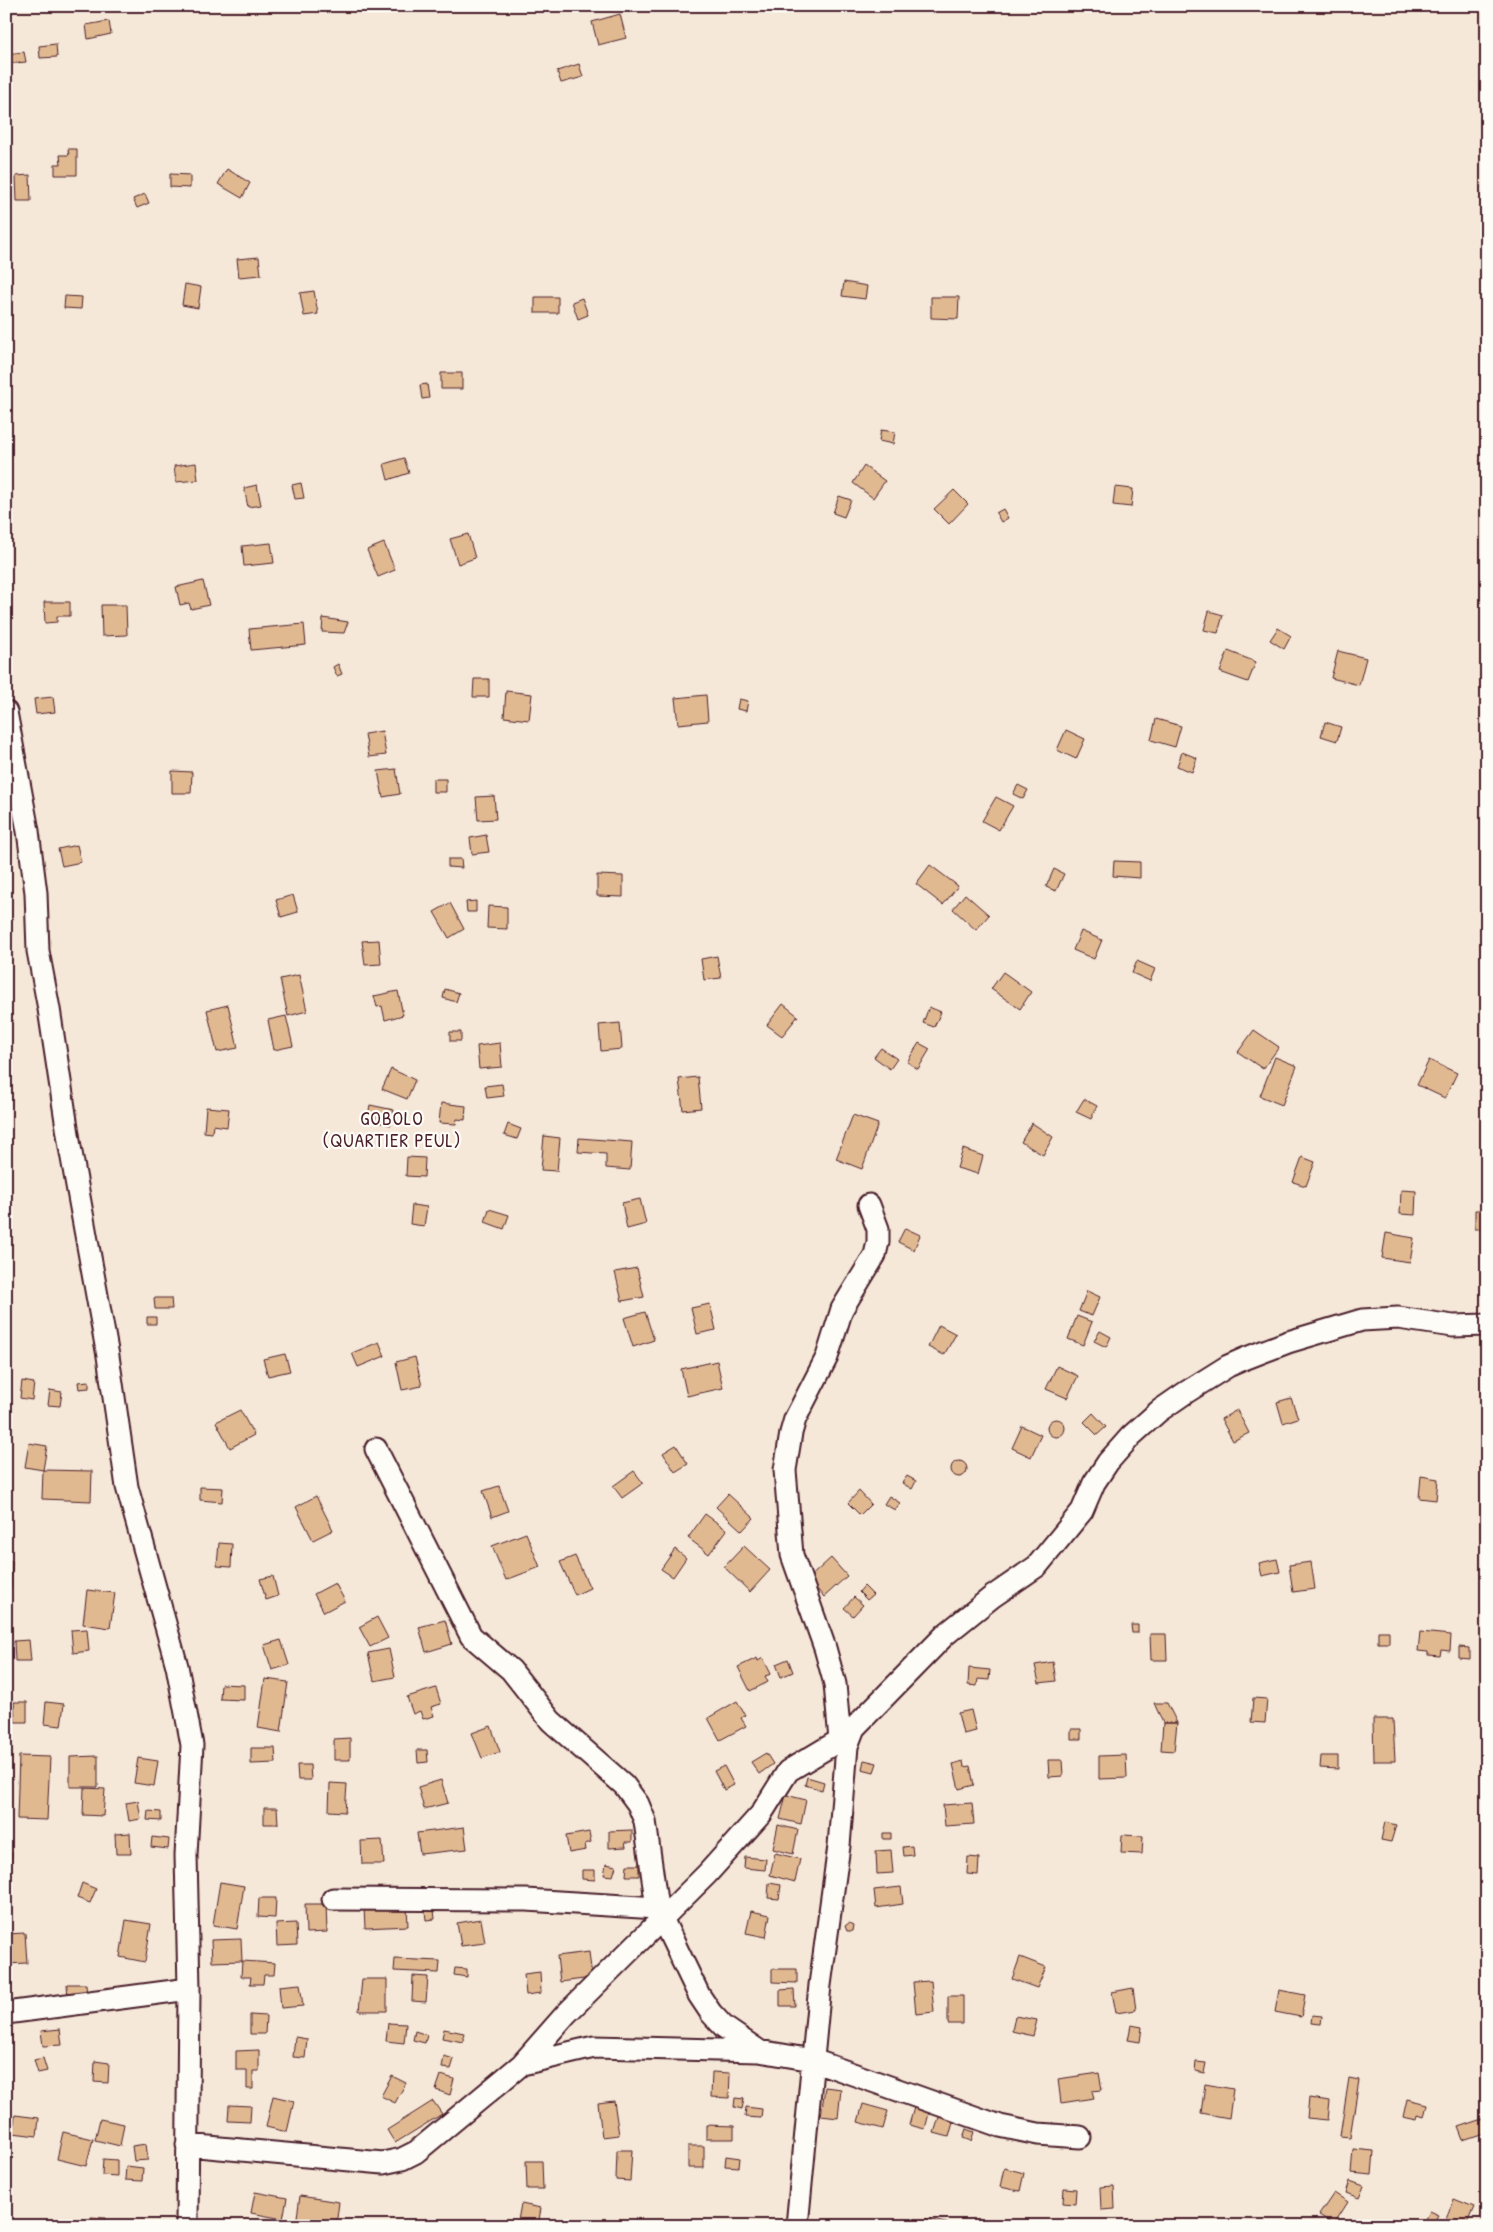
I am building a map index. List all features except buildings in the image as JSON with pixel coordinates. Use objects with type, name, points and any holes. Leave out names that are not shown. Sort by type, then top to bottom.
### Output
[{"type":"street","points":[[6,712],[28,831],[36,893],[38,951],[49,1009],[70,1147],[108,1356],[127,1487],[177,1666],[192,1745],[186,1855],[189,1989],[187,2226]]},
{"type":"street","points":[[796,2226],[820,1985],[839,1846],[844,1739],[835,1684],[825,1648],[792,1555],[785,1470],[790,1433],[798,1412],[827,1357],[842,1309],[875,1255],[878,1229],[868,1205]]},
{"type":"street","points":[[188,2145],[383,2163],[402,2159],[416,2152],[522,2064],[660,1914],[689,1894],[761,1814],[788,1771],[844,1739],[946,1634],[992,1597],[1037,1566],[1082,1511],[1094,1483],[1108,1462],[1158,1411],[1228,1366],[1288,1342],[1362,1320],[1398,1318],[1453,1326],[1487,1325]]},
{"type":"street","points":[[376,1449],[471,1636],[511,1670],[551,1721],[624,1785],[638,1804],[645,1822],[660,1914],[699,1995],[711,2013],[724,2027],[759,2052]]},
{"type":"street","points":[[333,1899],[526,1900],[660,1914]]},
{"type":"street","points":[[6,2013],[189,1989]]},
{"type":"street","points":[[522,2064],[594,2047],[759,2052],[813,2060],[1000,2126],[1038,2134],[1080,2137]]},
{"type":"district","name":"GOBOLO (QUARTIER PEUL)","points":[[392,1129]]}]
